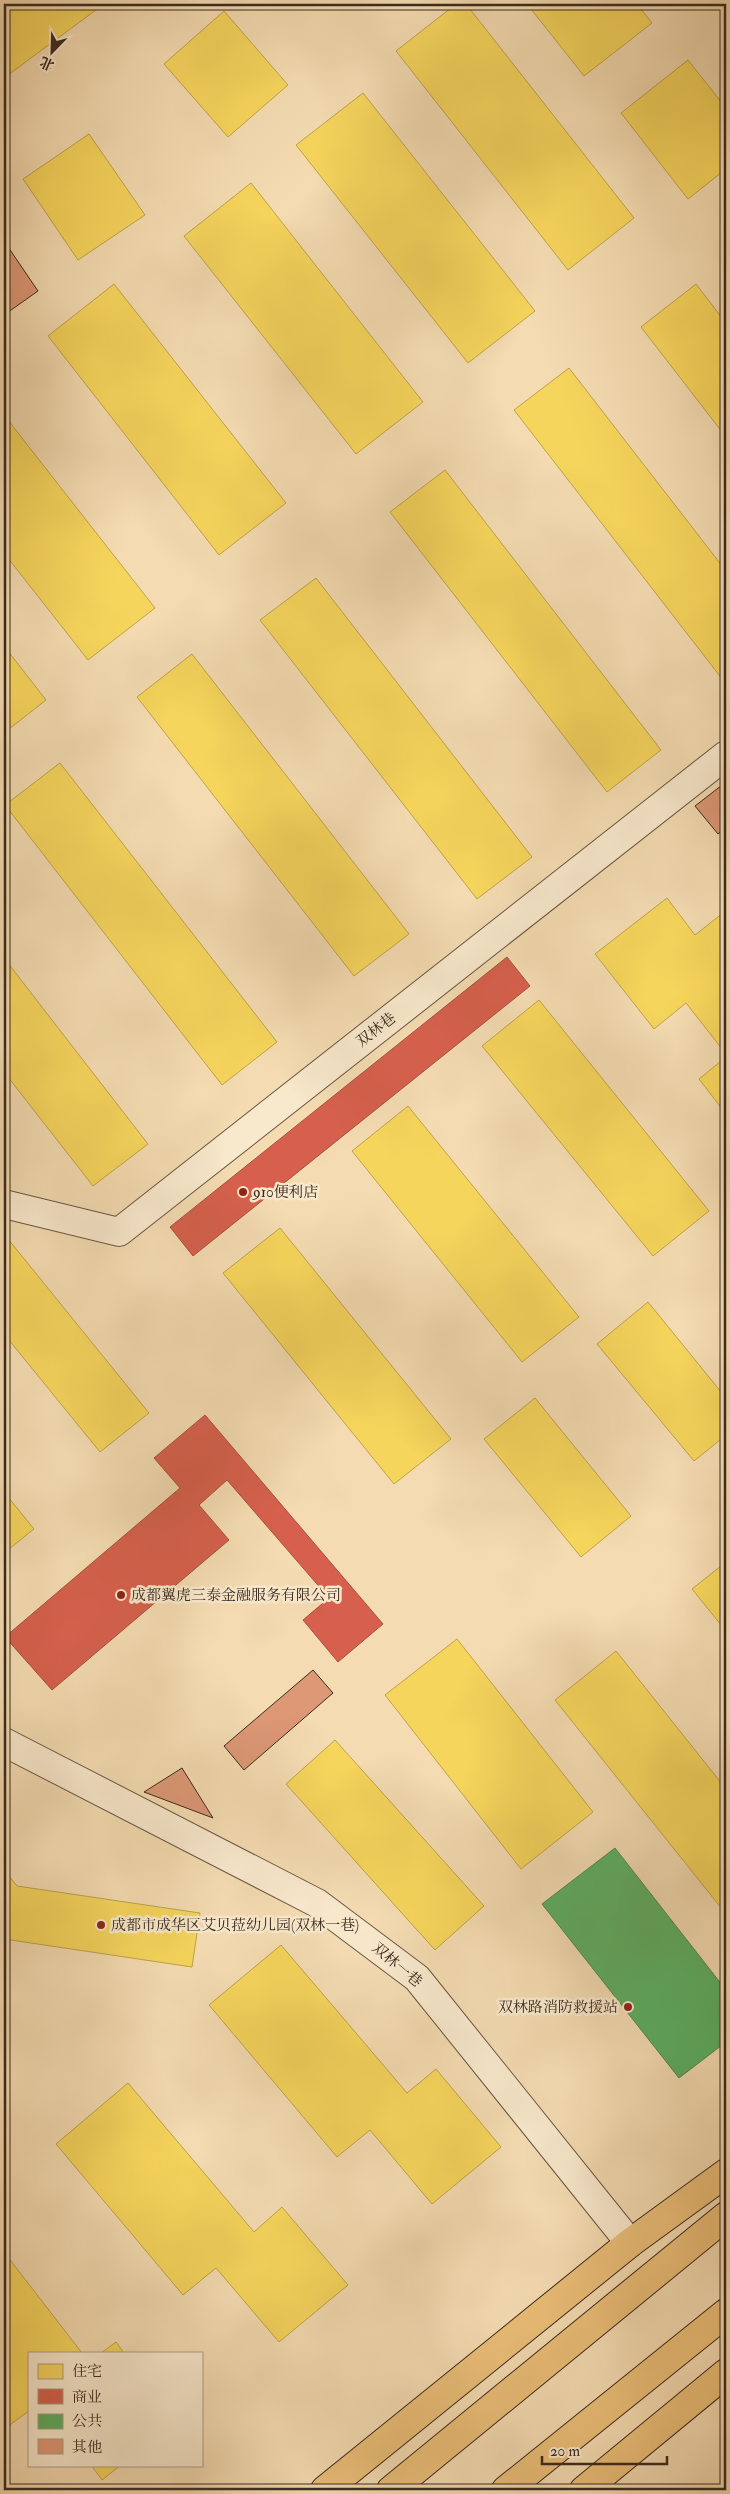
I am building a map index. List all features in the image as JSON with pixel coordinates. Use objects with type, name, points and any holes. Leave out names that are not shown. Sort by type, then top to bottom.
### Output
[{"type":"main road","points":[[325,2490],[630,2243],[726,2173]]},
{"type":"main road","points":[[391,2490],[726,2216]]},
{"type":"main road","points":[[506,2490],[726,2313]]},
{"type":"main road","points":[[596,2486],[726,2373]]},
{"type":"street","name":"双林巷","points":[[4,1204],[119,1232],[726,755]]},
{"type":"street","name":"双林一巷","points":[[4,1742],[317,1903],[416,1978],[630,2243]]},
{"type":"building: 住宅","points":[[14,4],[104,4],[4,78],[4,12]]},
{"type":"building: 住宅","points":[[456,4],[466,4],[634,218],[568,270],[396,51]]},
{"type":"building: 住宅","points":[[527,4],[637,4],[652,23],[584,76]]},
{"type":"building: 住宅","points":[[224,11],[288,85],[228,137],[164,64]]},
{"type":"building: 住宅","points":[[688,60],[726,108],[726,169],[688,199],[621,113]]},
{"type":"building: 住宅","points":[[363,93],[535,311],[468,363],[296,145]]},
{"type":"building: 住宅","points":[[89,134],[145,215],[78,260],[23,179]]},
{"type":"building: 住宅","points":[[251,183],[423,402],[356,454],[184,236]]},
{"type":"building: 住宅","points":[[114,284],[286,503],[219,555],[48,336]]},
{"type":"building: 住宅","points":[[696,284],[726,323],[726,437],[641,327]]},
{"type":"building: 住宅","points":[[569,368],[726,571],[726,684],[514,410]]},
{"type":"building: 住宅","points":[[4,415],[155,608],[88,660],[4,553]]},
{"type":"building: 住宅","points":[[445,470],[661,750],[607,792],[390,512]]},
{"type":"building: 住宅","points":[[316,578],[532,857],[477,899],[260,620]]},
{"type":"building: 住宅","points":[[4,646],[46,700],[4,733]]},
{"type":"building: 住宅","points":[[192,654],[409,934],[354,976],[137,697]]},
{"type":"building: 住宅","points":[[60,763],[277,1042],[222,1085],[5,805]]},
{"type":"building: 住宅","points":[[667,898],[695,935],[723,913],[726,917],[726,967],[722,970],[726,975],[726,1054],[686,1003],[654,1029],[595,954]]},
{"type":"building: 住宅","points":[[4,958],[148,1144],[93,1186],[4,1072]]},
{"type":"building: 住宅","points":[[539,1000],[709,1211],[653,1256],[482,1046]]},
{"type":"building: 住宅","points":[[726,1057],[726,1114],[699,1079]]},
{"type":"building: 住宅","points":[[408,1106],[579,1317],[522,1362],[352,1151]]},
{"type":"building: 住宅","points":[[280,1228],[451,1439],[394,1484],[223,1273]]},
{"type":"building: 住宅","points":[[4,1234],[149,1413],[100,1452],[4,1334]]},
{"type":"building: 住宅","points":[[648,1302],[726,1398],[726,1435],[694,1461],[597,1344]]},
{"type":"building: 住宅","points":[[535,1398],[631,1516],[581,1557],[484,1439]]},
{"type":"building: 住宅","points":[[4,1492],[34,1529],[4,1553]]},
{"type":"building: 住宅","points":[[726,1562],[726,1631],[692,1589]]},
{"type":"building: 住宅","points":[[457,1639],[593,1812],[521,1869],[385,1695]]},
{"type":"building: 住宅","points":[[616,1651],[726,1789],[726,1914],[555,1700]]},
{"type":"building: 住宅","points":[[335,1740],[484,1906],[435,1950],[286,1784]]},
{"type":"building: 住宅","points":[[4,1870],[17,1886],[200,1913],[192,1967],[4,1939]]},
{"type":"building: 住宅","points":[[281,1945],[407,2093],[436,2069],[501,2147],[432,2204],[370,2130],[337,2157],[209,2005]]},
{"type":"building: 住宅","points":[[128,2083],[254,2232],[282,2207],[348,2285],[279,2342],[216,2268],[183,2295],[56,2144]]},
{"type":"building: 住宅","points":[[4,2252],[81,2352],[28,2352],[28,2412],[4,2429]]},
{"type":"building: 住宅","points":[[116,2342],[123,2352],[102,2352]]},
{"type":"building: 住宅","points":[[92,2466],[120,2466],[102,2480]]},
{"type":"building: 商业","points":[[507,957],[530,986],[193,1256],[170,1227]]},
{"type":"building: 商业","points":[[205,1415],[383,1624],[338,1662],[303,1620],[329,1598],[227,1480],[199,1505],[229,1540],[52,1690],[5,1637],[180,1488],[154,1458]]},
{"type":"building: 公共","points":[[615,1848],[726,1990],[726,2042],[679,2078],[542,1904]]},
{"type":"building: 其他","points":[[4,241],[38,291],[4,315]]},
{"type":"building: 其他","points":[[726,782],[726,827],[718,834],[695,806]]},
{"type":"building: 其他","points":[[313,1670],[333,1693],[244,1770],[224,1746]]},
{"type":"building: 其他","points":[[182,1768],[213,1818],[144,1792]]},
{"type":"place","name":"910便利店","points":[[243,1192]]},
{"type":"place","name":"成都翼虎三泰金融服务有限公司","points":[[121,1595]]},
{"type":"place","name":"成都市成华区艾贝菈幼儿园(双林一巷)","points":[[101,1925]]},
{"type":"place","name":"双林路消防救援站","points":[[628,2007]]}]
